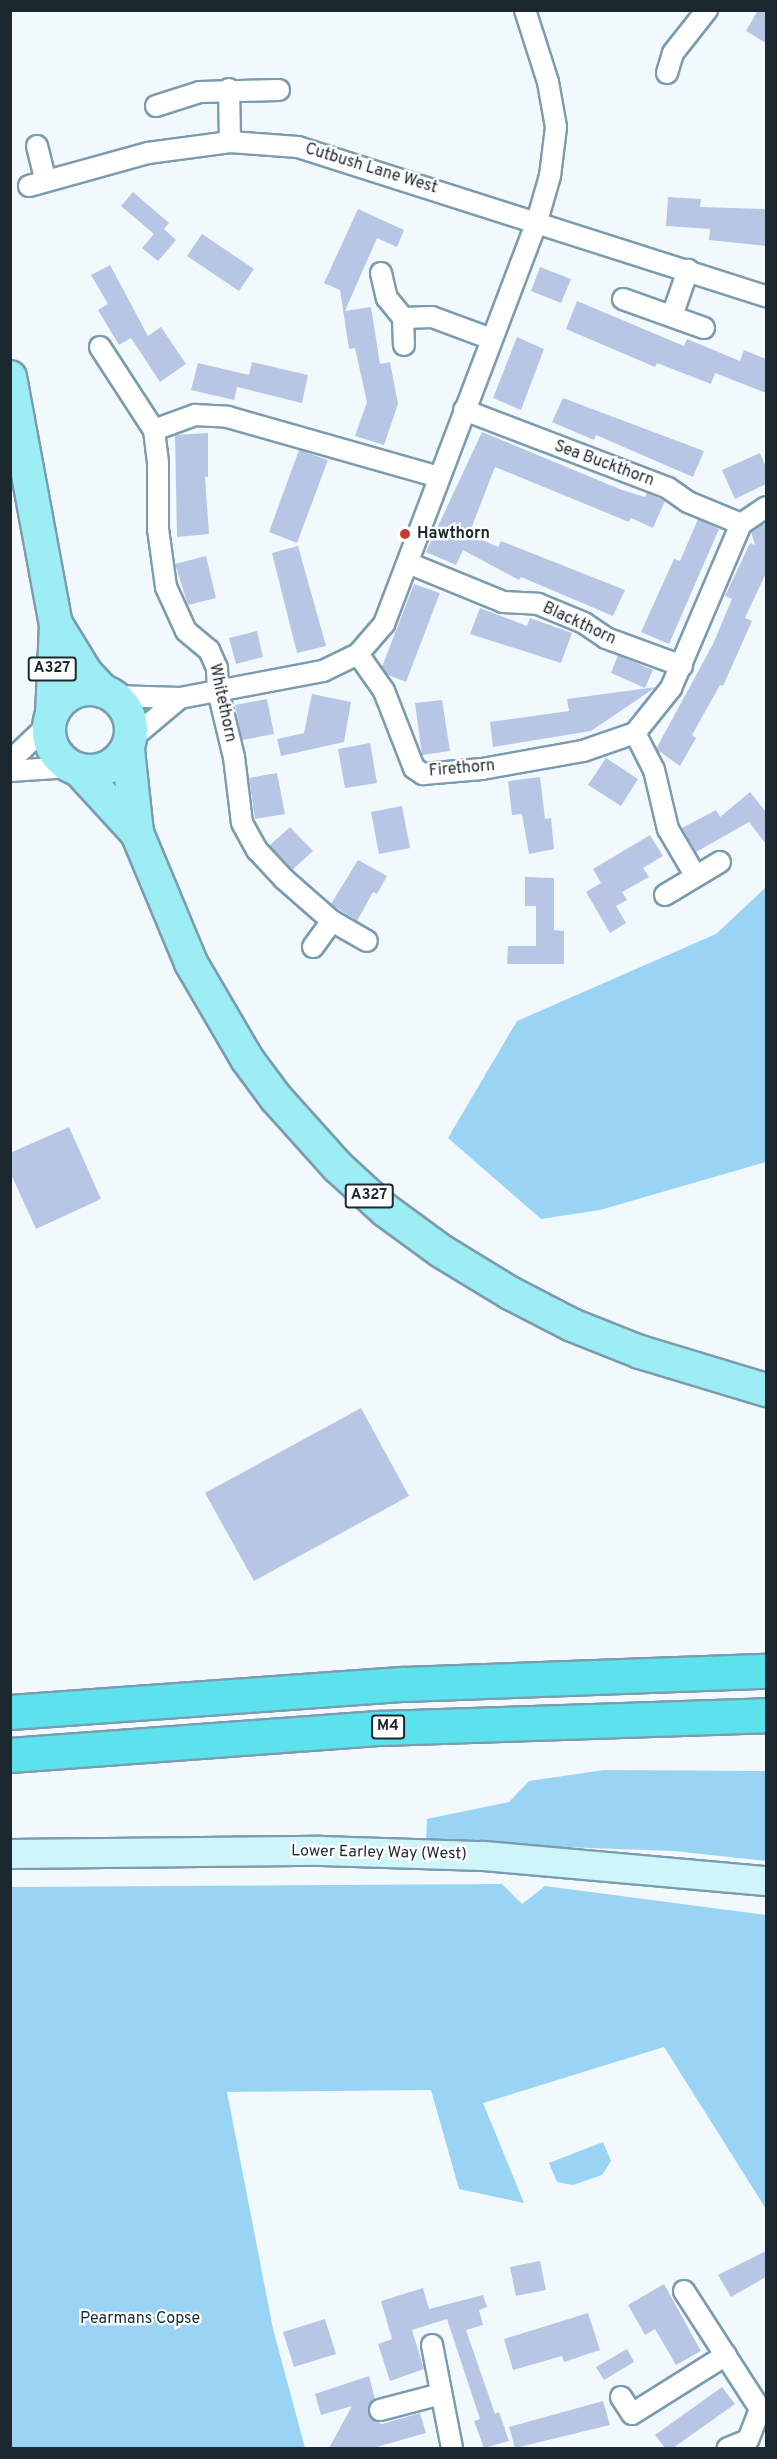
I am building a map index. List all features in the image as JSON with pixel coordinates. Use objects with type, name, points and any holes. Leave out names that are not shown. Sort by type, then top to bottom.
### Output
[{"type":"highway","points":[[10,1712],[404,1683],[766,1671]]},
{"type":"highway","name":"M4","points":[[10,1755],[381,1728],[766,1715]]},
{"type":"main road","name":"A327","points":[[10,377],[56,624],[51,719]]},
{"type":"main road","name":"A327","points":[[56,624],[86,673],[108,693]]},
{"type":"main road","points":[[73,693],[108,693],[129,714],[129,744],[112,766],[101,771],[75,769],[53,749],[51,719],[73,693]]},
{"type":"main road","name":"A327","points":[[129,744],[136,833],[191,963],[247,1059],[306,1133],[385,1210],[441,1251],[572,1325],[693,1371],[766,1390]]},
{"type":"main road","name":"A327","points":[[75,769],[136,833]]},
{"type":"main road","name":"Lower Earley Way (West)","points":[[10,1854],[321,1851],[484,1856],[760,1884]]},
{"type":"street","points":[[108,693],[180,698],[323,671],[358,654],[384,624],[537,221],[550,176],[556,127],[548,82],[525,10]]},
{"type":"street","points":[[667,73],[673,53],[707,10]]},
{"type":"street","points":[[156,106],[200,92],[229,89],[279,90]]},
{"type":"street","points":[[229,89],[230,142]]},
{"type":"street","name":"Cutbush Lane West","points":[[37,146],[38,184],[148,153],[230,142],[298,147],[339,157],[766,296]]},
{"type":"street","points":[[672,316],[688,270]]},
{"type":"street","points":[[381,273],[387,298],[403,318],[404,345]]},
{"type":"street","points":[[623,299],[704,328]]},
{"type":"street","points":[[403,318],[432,317],[491,339]]},
{"type":"street","name":"Whitethorn","points":[[100,346],[154,430],[158,464],[158,529],[166,587],[186,631],[209,650],[217,668],[218,691],[234,757],[242,823],[257,850],[332,921],[367,941]]},
{"type":"street","name":"Sea Buckthorn","points":[[464,410],[668,488],[688,502],[741,524]]},
{"type":"street","points":[[154,430],[195,415],[228,417],[438,477]]},
{"type":"street","points":[[741,524],[766,507]]},
{"type":"street","name":"Firethorn","points":[[358,654],[384,690],[414,768],[423,774],[482,769],[583,751],[635,733],[659,707],[682,666],[741,524]]},
{"type":"street","name":"Blackthorn","points":[[408,563],[503,602],[538,604],[584,622],[606,638],[682,666]]},
{"type":"street","points":[[129,744],[180,698]]},
{"type":"street","points":[[10,761],[51,719]]},
{"type":"street","points":[[635,733],[654,770],[668,829],[695,875]]},
{"type":"street","points":[[10,771],[75,769]]},
{"type":"street","points":[[665,895],[720,862]]},
{"type":"street","points":[[313,947],[332,921]]},
{"type":"street","points":[[684,2291],[760,2409],[748,2440],[728,2448]]},
{"type":"street","points":[[432,2345],[452,2448]]},
{"type":"street","points":[[621,2397],[632,2414],[726,2355]]},
{"type":"street","points":[[380,2410],[441,2394]]},
{"type":"green space","points":[[766,887],[766,1162],[600,1210],[541,1219],[448,1138],[517,1021],[716,934]]},
{"type":"green space","points":[[604,1770],[766,1771],[766,1861],[674,1851],[426,1842],[427,1819],[509,1802],[529,1781]]},
{"type":"green space","name":"Pearmans Copse","points":[[502,1884],[522,1904],[545,1886],[766,1915],[766,2209],[664,2047],[483,2103],[524,2203],[459,2189],[431,2090],[227,2092],[273,2329],[305,2448],[11,2448],[11,1887]]},
{"type":"green space","points":[[603,2142],[611,2161],[602,2175],[573,2185],[557,2182],[549,2163]]},
{"type":"building","points":[[758,10],[766,10],[766,43],[746,31]]},
{"type":"building","points":[[133,192],[169,223],[164,229],[176,240],[158,261],[142,248],[154,234],[121,206]]},
{"type":"building","points":[[668,197],[701,199],[700,207],[766,209],[766,246],[709,240],[710,229],[666,226]]},
{"type":"building","points":[[358,209],[404,230],[397,247],[377,238],[345,311],[371,307],[380,364],[390,362],[398,404],[384,445],[355,436],[367,402],[355,348],[349,349],[340,290],[324,283]]},
{"type":"building","points":[[202,234],[254,269],[239,291],[187,256]]},
{"type":"building","points":[[110,265],[148,336],[161,327],[186,364],[160,382],[131,338],[119,345],[98,310],[108,304],[91,275]]},
{"type":"building","points":[[540,267],[571,279],[561,303],[531,291]]},
{"type":"building","points":[[577,301],[684,346],[687,339],[740,361],[744,350],[766,359],[766,393],[715,373],[711,384],[657,363],[655,367],[566,329]]},
{"type":"building","points":[[517,337],[544,349],[521,410],[493,398]]},
{"type":"building","points":[[252,362],[308,375],[302,403],[237,387],[234,400],[191,390],[198,363],[249,375]]},
{"type":"building","points":[[563,398],[704,451],[693,477],[596,435],[594,440],[552,422]]},
{"type":"building","points":[[482,432],[622,490],[645,497],[647,493],[665,501],[653,528],[631,518],[629,522],[495,467],[469,534],[498,547],[501,541],[625,590],[613,616],[521,577],[519,580],[463,550],[456,565],[426,552]]},
{"type":"building","points":[[208,433],[208,477],[205,477],[209,534],[177,537],[175,435]]},
{"type":"building","points":[[299,450],[328,460],[297,543],[269,532]]},
{"type":"building","points":[[760,453],[766,467],[766,484],[735,499],[722,470]]},
{"type":"building","points":[[698,519],[719,529],[669,644],[641,632],[674,559],[680,561]]},
{"type":"building","points":[[763,524],[766,525],[766,573],[745,618],[752,621],[723,686],[720,685],[692,735],[696,738],[680,766],[656,749],[713,644],[732,599],[725,596],[750,543],[755,545],[751,532]]},
{"type":"building","points":[[298,546],[326,646],[297,653],[272,553]]},
{"type":"building","points":[[206,556],[216,598],[188,605],[175,564]]},
{"type":"building","points":[[414,584],[440,593],[406,682],[388,675],[382,667]]},
{"type":"building","points":[[480,608],[527,626],[530,618],[572,633],[561,663],[470,634]]},
{"type":"building","points":[[257,631],[263,657],[236,664],[229,638]]},
{"type":"building","points":[[618,655],[653,670],[645,688],[611,673]]},
{"type":"building","points":[[656,687],[591,731],[493,747],[490,722],[569,711],[567,699]]},
{"type":"building","points":[[312,694],[351,702],[344,742],[281,756],[277,739],[304,733]]},
{"type":"building","points":[[267,699],[274,734],[242,740],[235,705]]},
{"type":"building","points":[[442,700],[450,751],[422,755],[415,703]]},
{"type":"building","points":[[370,743],[377,783],[345,788],[338,749]]},
{"type":"building","points":[[606,758],[638,779],[621,806],[588,785]]},
{"type":"building","points":[[277,773],[285,814],[255,819],[249,778]]},
{"type":"building","points":[[540,777],[545,819],[551,818],[554,849],[529,854],[522,814],[512,815],[508,781]]},
{"type":"building","points":[[750,792],[766,812],[766,844],[749,822],[696,852],[682,828],[716,810],[720,817]]},
{"type":"building","points":[[402,806],[410,848],[379,854],[371,812]]},
{"type":"building","points":[[290,827],[313,851],[292,870],[269,846]]},
{"type":"building","points":[[650,835],[663,856],[643,868],[649,877],[622,892],[627,900],[616,906],[626,923],[610,933],[586,892],[601,883],[593,869]]},
{"type":"building","points":[[358,860],[387,876],[377,894],[373,892],[357,921],[331,904]]},
{"type":"building","points":[[525,877],[554,878],[554,930],[564,931],[564,964],[507,964],[508,946],[536,946],[536,906],[525,906]]},
{"type":"building","points":[[69,1127],[101,1199],[36,1229],[10,1172],[10,1153]]},
{"type":"building","points":[[361,1408],[409,1496],[254,1581],[205,1493]]},
{"type":"building","points":[[766,2251],[766,2277],[731,2297],[718,2275]]},
{"type":"building","points":[[540,2261],[546,2290],[516,2296],[510,2267]]},
{"type":"building","points":[[664,2284],[701,2351],[676,2365],[655,2329],[645,2335],[628,2305]]},
{"type":"building","points":[[423,2288],[429,2309],[483,2295],[487,2307],[479,2310],[483,2325],[466,2330],[495,2414],[499,2412],[509,2441],[484,2448],[474,2421],[480,2419],[447,2319],[412,2330],[424,2369],[390,2381],[378,2344],[392,2339],[381,2301]]},
{"type":"building","points":[[588,2313],[600,2350],[564,2362],[562,2356],[513,2370],[504,2339]]},
{"type":"building","points":[[325,2319],[336,2354],[294,2367],[283,2332]]},
{"type":"building","points":[[627,2349],[634,2362],[604,2380],[596,2367]]},
{"type":"building","points":[[369,2376],[375,2399],[368,2407],[372,2419],[382,2424],[420,2413],[426,2433],[373,2448],[329,2448],[352,2406],[321,2415],[315,2394]]},
{"type":"building","points":[[722,2387],[735,2404],[673,2448],[665,2448],[655,2435]]},
{"type":"building","points":[[603,2401],[610,2425],[515,2448],[509,2427]]},
{"type":"place","name":"Hawthorn","points":[[405,534]]}]
